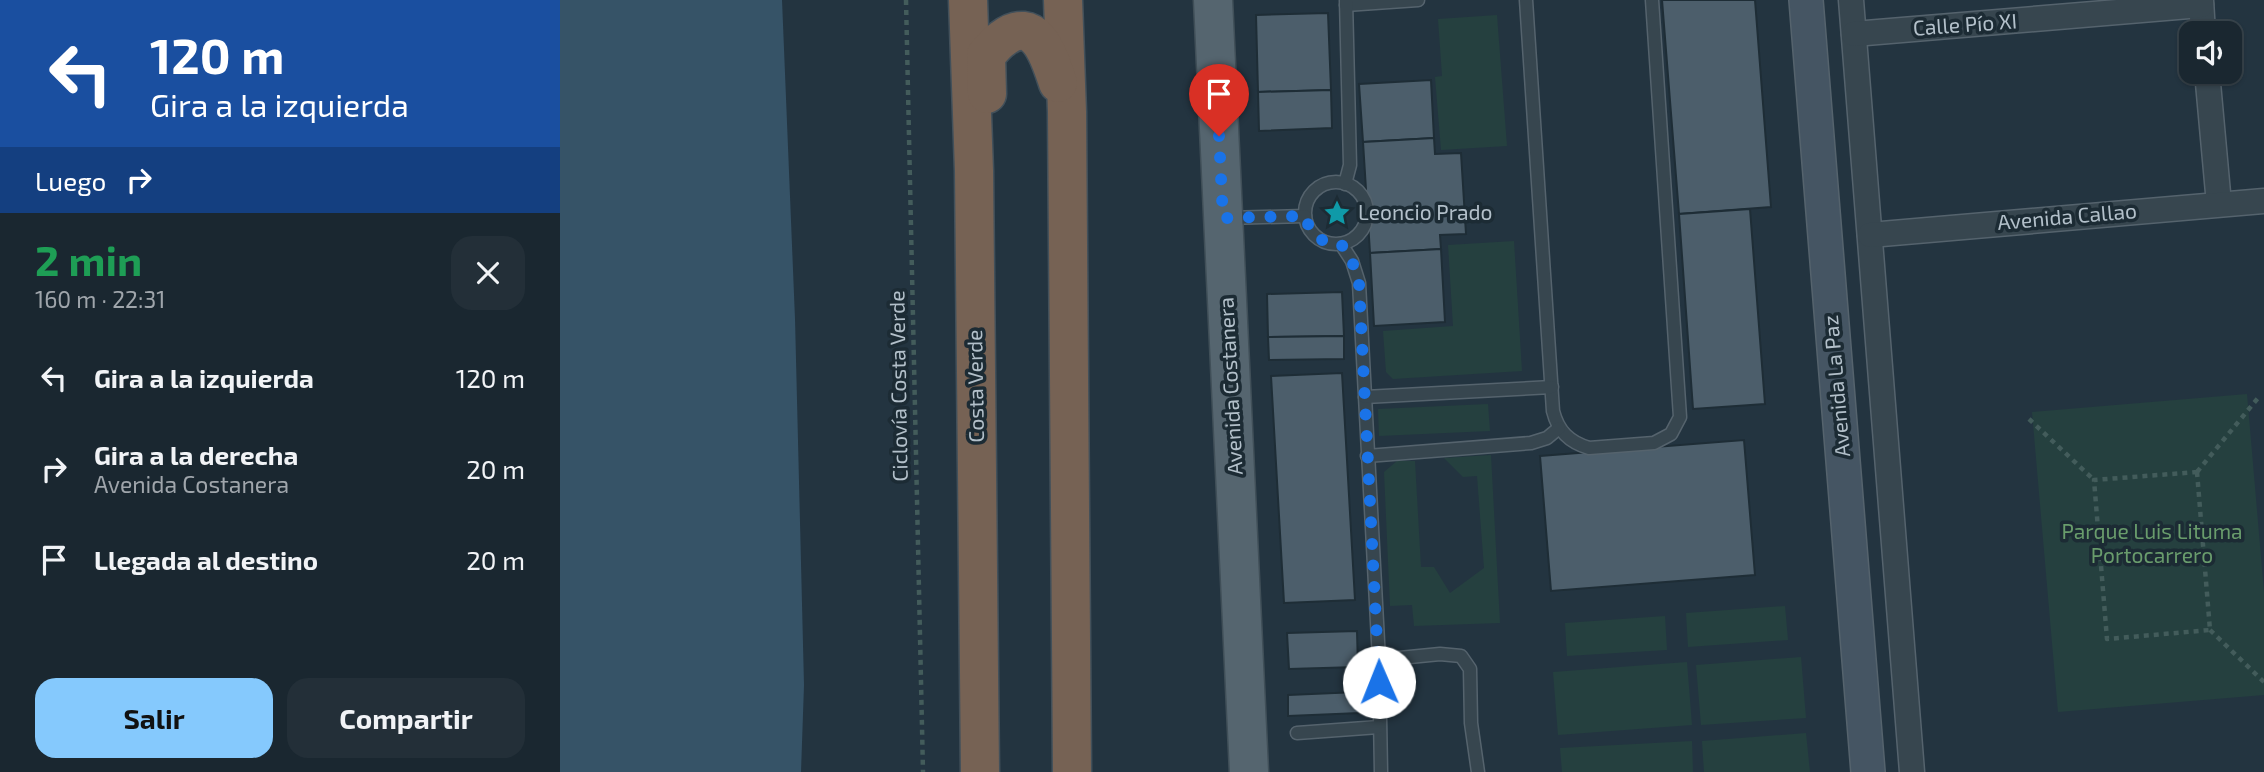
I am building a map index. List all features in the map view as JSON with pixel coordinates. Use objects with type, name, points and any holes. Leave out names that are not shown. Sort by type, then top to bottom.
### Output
[{"type":"highway","name":"Costa Verde","points":[[968,0],[974,171],[980,772]]},
{"type":"highway","points":[[1063,0],[1067,112],[1072,772]]},
{"type":"highway","points":[[974,171],[987,121],[986,55],[1002,38],[1016,32],[1026,32],[1037,37],[1048,55],[1067,112]]},
{"type":"main road","name":"Avenida Costanera","points":[[1213,0],[1250,772]]},
{"type":"street","name":"Avenida La Paz","points":[[1806,0],[1868,772]]},
{"type":"street","name":"Avenida La Paz","points":[[1851,0],[1912,772]]},
{"type":"street","name":"Calle Pío XI","points":[[1854,33],[2201,3]]},
{"type":"street","points":[[2201,3],[2202,21]]},
{"type":"street","points":[[2208,84],[2219,204]]},
{"type":"street","name":"Avenida Callao","points":[[1870,235],[2264,201]]},
{"type":"lane","points":[[1345,184],[1350,165],[1346,2],[1418,0]]},
{"type":"lane","points":[[1526,0],[1553,411],[1559,428],[1572,441],[1589,448],[1654,443],[1671,433],[1680,417],[1652,0]]},
{"type":"lane","points":[[1335,182],[1345,184],[1354,188],[1366,205],[1366,216],[1358,235],[1341,244],[1321,241],[1313,234],[1305,216],[1309,197],[1315,190],[1335,182]]},
{"type":"lane","points":[[1223,218],[1305,216]]},
{"type":"lane","points":[[1341,244],[1352,261],[1359,283],[1379,660],[1381,772]]},
{"type":"lane","points":[[1365,397],[1552,387]]},
{"type":"lane","points":[[1367,456],[1531,443],[1547,438],[1559,428]]},
{"type":"lane","points":[[1379,660],[1440,654],[1461,656],[1470,669],[1471,723],[1478,772]]},
{"type":"lane","points":[[1297,733],[1379,727]]},
{"type":"path","name":"Ciclovía Costa Verde","points":[[906,0],[923,772]]},
{"type":"path","points":[[2258,398],[2197,472],[2210,630],[2264,682]]},
{"type":"path","points":[[2029,419],[2094,481],[2107,639],[2210,630]]},
{"type":"path","points":[[2094,481],[2197,472]]},
{"type":"green space","points":[[1497,15],[1507,146],[1441,150],[1435,77],[1442,76],[1438,19]]},
{"type":"green space","points":[[1514,241],[1522,371],[1393,379],[1386,372],[1383,331],[1453,326],[1448,245]]},
{"type":"green space","name":"Parque Luis Lituma Portocarrero","points":[[2247,394],[2264,592],[2264,695],[2058,712],[2032,412]]},
{"type":"green space","points":[[1488,404],[1490,431],[1379,436],[1378,409]]},
{"type":"green space","points":[[1491,455],[1500,623],[1414,626],[1412,605],[1390,606],[1384,472],[1397,461],[1415,461],[1421,567],[1434,567],[1450,593],[1484,568],[1477,476],[1463,477],[1444,458]]},
{"type":"green space","points":[[1785,606],[1788,640],[1688,647],[1686,613]]},
{"type":"green space","points":[[1665,616],[1667,650],[1567,656],[1565,623]]},
{"type":"green space","points":[[1801,657],[1806,718],[1701,725],[1696,665]]},
{"type":"green space","points":[[1687,662],[1692,725],[1558,735],[1553,672]]},
{"type":"green space","points":[[1806,733],[1810,772],[1704,772],[1702,741]]},
{"type":"green space","points":[[1692,741],[1693,772],[1562,772],[1560,748]]},
{"type":"water","points":[[560,0],[782,0],[795,319],[804,685],[801,772],[560,772]]},
{"type":"building","points":[[1662,0],[1755,0],[1771,207],[1679,214]]},
{"type":"building","points":[[1328,13],[1331,90],[1258,92],[1256,15]]},
{"type":"building","points":[[1431,80],[1434,138],[1363,142],[1359,84]]},
{"type":"building","points":[[1331,90],[1332,128],[1259,131],[1258,92]]},
{"type":"building","points":[[1434,138],[1435,154],[1461,153],[1466,234],[1440,235],[1441,249],[1370,253],[1363,142]]},
{"type":"building","points":[[1750,209],[1765,404],[1693,409],[1679,214]]},
{"type":"building","points":[[1441,249],[1445,322],[1374,326],[1370,253]]},
{"type":"building","points":[[1342,292],[1344,336],[1268,337],[1267,294]]},
{"type":"building","points":[[1344,336],[1344,359],[1269,360],[1268,337]]},
{"type":"building","points":[[1342,373],[1355,600],[1284,603],[1271,376]]},
{"type":"building","points":[[1744,440],[1755,575],[1551,591],[1540,456]]},
{"type":"building","points":[[1357,631],[1358,667],[1289,669],[1287,633]]},
{"type":"building","points":[[1358,692],[1360,713],[1288,716],[1288,695]]},
{"type":"place","name":"Leoncio Prado","points":[[1337,213]]},
{"type":"route","points":[[1219,136],[1223,218],[1305,216],[1313,234],[1321,241],[1341,244],[1357,272],[1379,682]]}]
